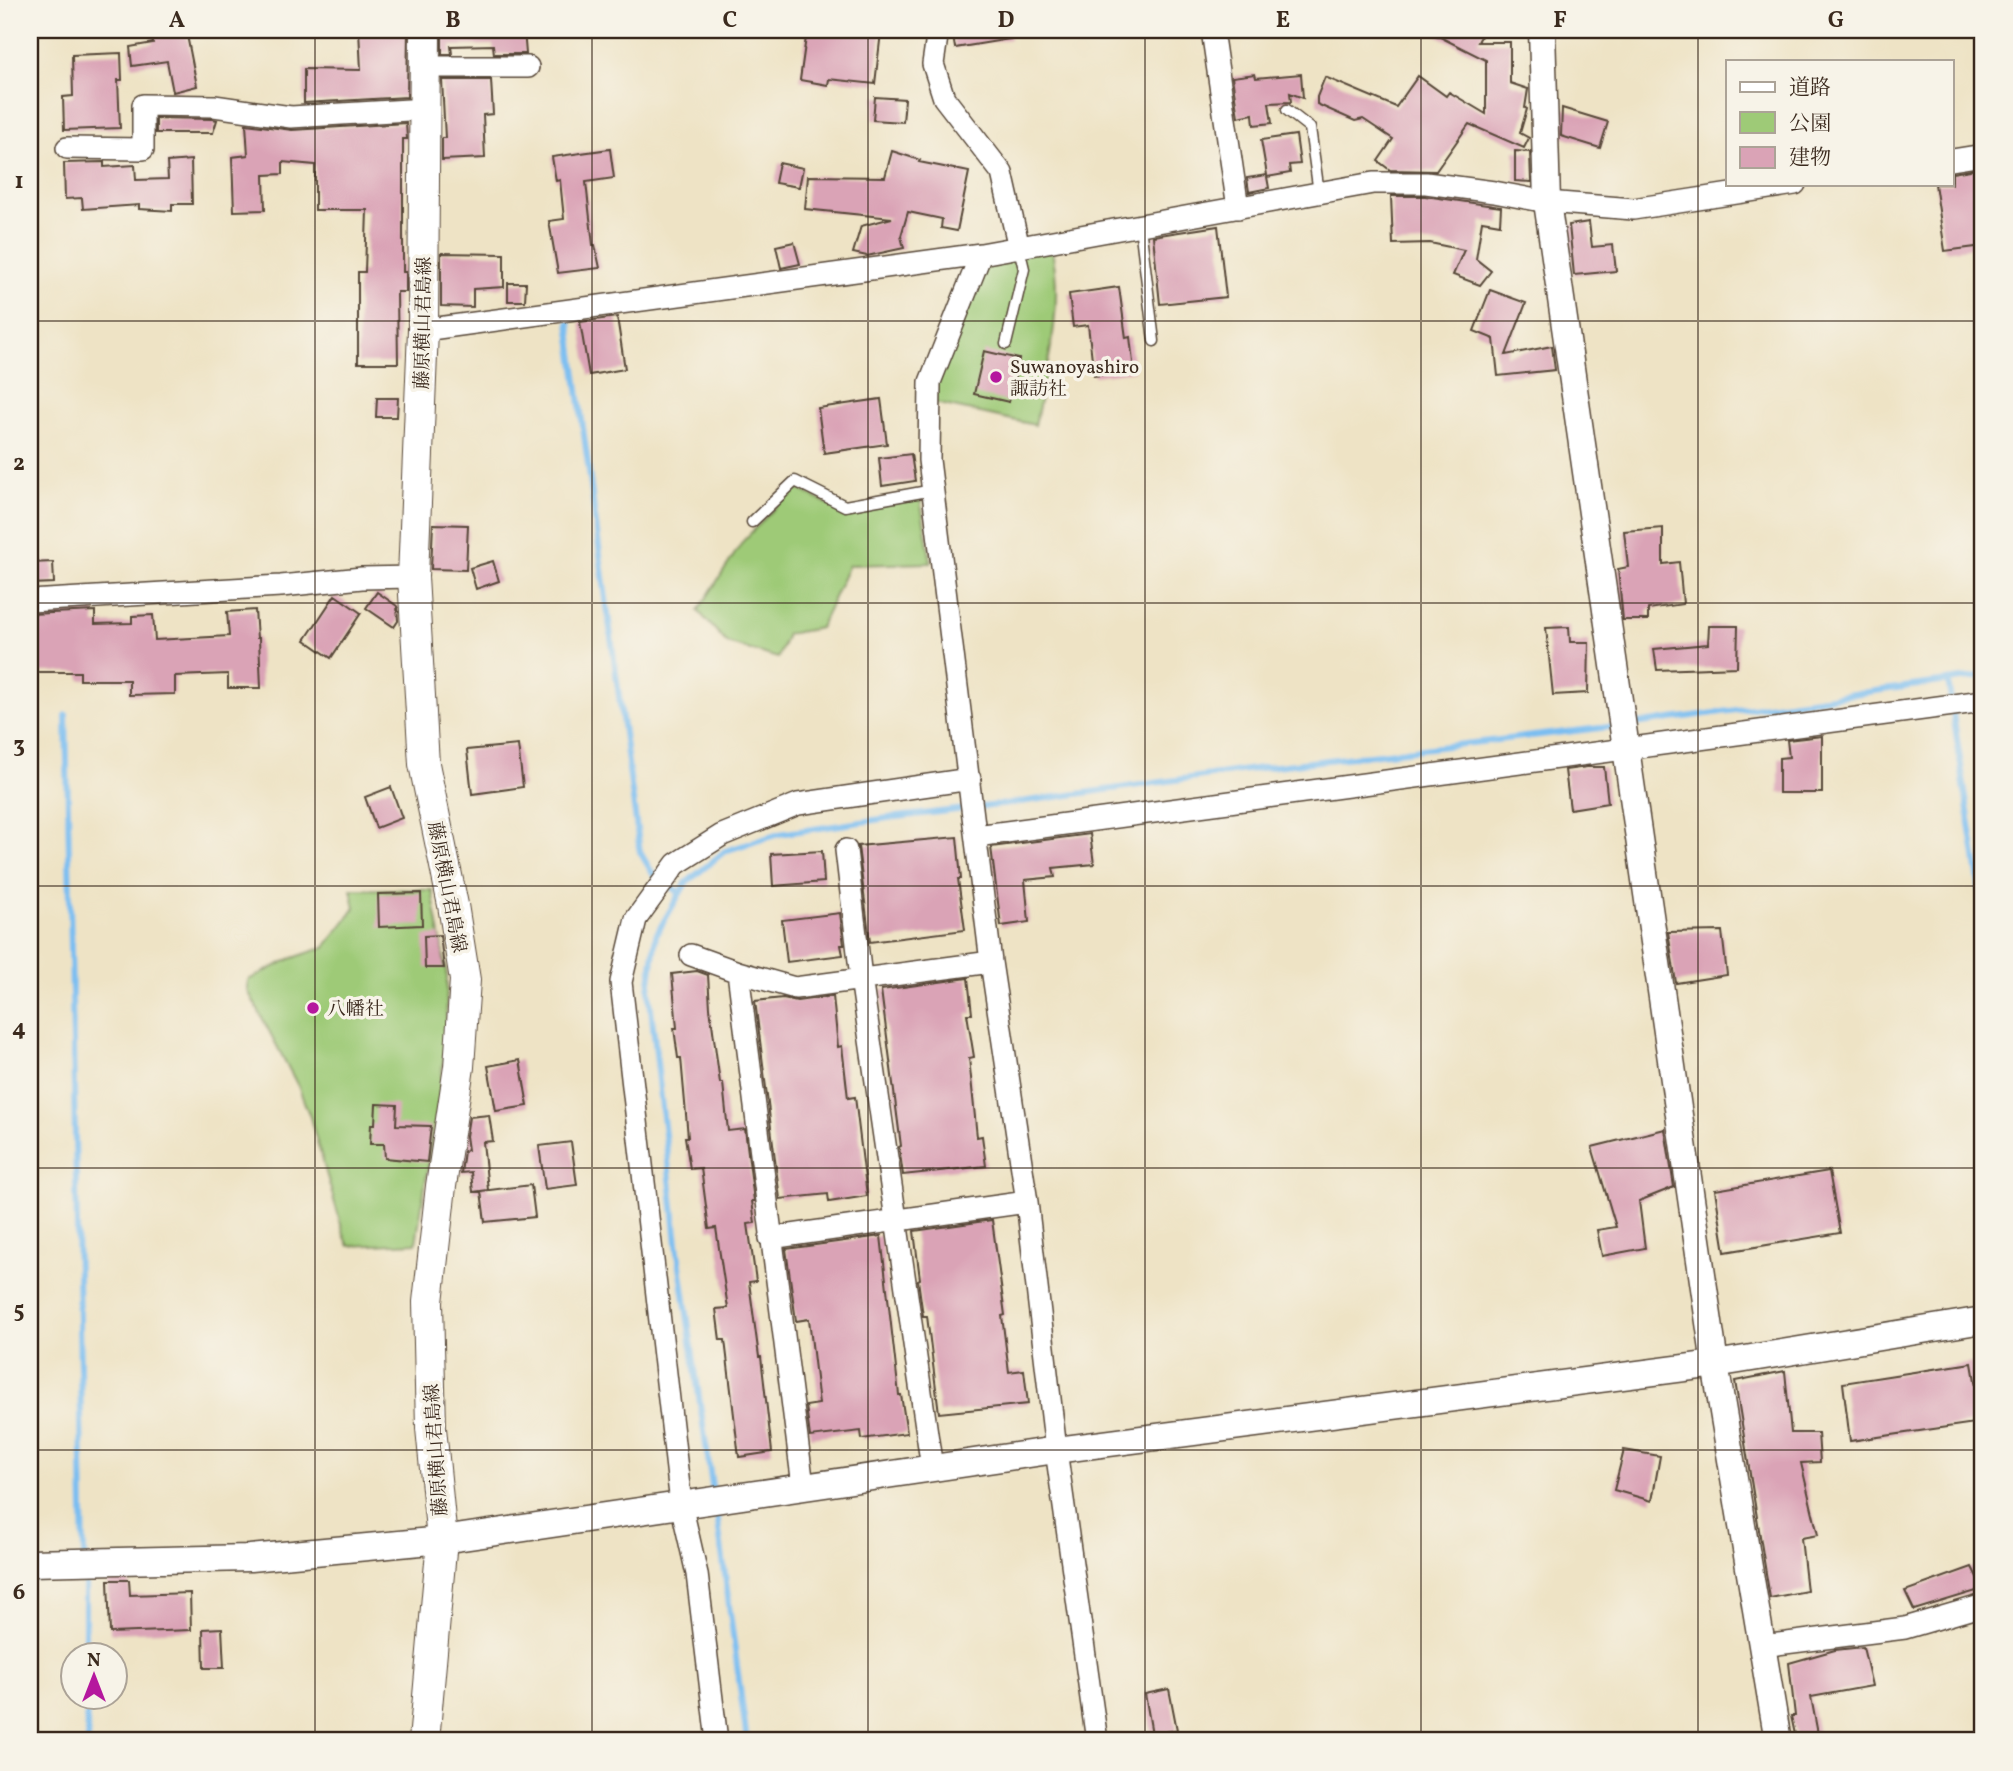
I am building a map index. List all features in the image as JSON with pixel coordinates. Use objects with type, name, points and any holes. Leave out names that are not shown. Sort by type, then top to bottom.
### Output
[{"type":"main road","name":"藤原横山君島線","points":[[424,1741],[443,1540],[431,1428],[428,1302],[440,1186],[459,1067],[465,980],[453,905],[424,764],[413,577],[423,330],[425,30]]},
{"type":"street","points":[[938,30],[933,64],[944,98],[1002,173],[1019,248]]},
{"type":"street","points":[[1212,30],[1238,208]]},
{"type":"street","points":[[1542,30],[1547,202],[1715,1364],[1778,1741]]},
{"type":"street","points":[[426,67],[527,67]]},
{"type":"street","points":[[67,148],[143,149],[143,105],[214,106],[291,117],[426,108]]},
{"type":"street","points":[[1954,160],[1983,155]]},
{"type":"street","points":[[423,330],[981,254],[1373,183],[1426,183],[1547,202],[1633,209],[1783,186]]},
{"type":"street","points":[[981,254],[930,382],[929,460],[991,962],[1027,1202],[1056,1450],[1097,1741]]},
{"type":"street","points":[[30,601],[281,586],[362,578],[413,577]]},
{"type":"street","points":[[976,830],[1627,749],[1983,701]]},
{"type":"street","points":[[717,1741],[697,1574],[681,1504],[621,982],[636,919],[676,864],[722,835],[799,804],[970,779]]},
{"type":"street","points":[[846,850],[861,978],[932,1468]]},
{"type":"street","points":[[691,955],[795,988],[991,962]]},
{"type":"street","points":[[738,972],[803,1486]]},
{"type":"street","points":[[770,1238],[1027,1202]]},
{"type":"street","points":[[30,1563],[250,1558],[443,1540],[1056,1450],[1715,1364],[1983,1320]]},
{"type":"street","points":[[1762,1646],[1905,1628],[1980,1606]]},
{"type":"lane","points":[[1287,110],[1310,128],[1320,193]]},
{"type":"lane","points":[[1140,226],[1154,341]]},
{"type":"lane","points":[[1006,344],[1024,269],[1019,248]]},
{"type":"lane","points":[[752,522],[795,481],[845,506],[933,490]]},
{"type":"green space","points":[[1051,246],[1056,291],[1053,336],[1035,425],[935,403],[936,383],[984,256]]},
{"type":"green space","points":[[795,487],[845,513],[920,498],[931,563],[849,565],[820,628],[787,634],[778,658],[727,643],[698,611],[743,541]]},
{"type":"green space","points":[[351,889],[432,890],[447,976],[446,1036],[416,1243],[349,1246],[298,1086],[248,991],[248,980],[290,959],[325,947],[355,908]]},
{"type":"building","points":[[152,30],[186,30],[197,86],[173,92],[167,61],[132,66],[130,47],[153,43]]},
{"type":"building","points":[[359,30],[408,30],[407,97],[304,103],[304,69],[361,70]]},
{"type":"building","points":[[442,30],[524,30],[526,54],[494,54],[493,45],[451,46],[452,54],[442,54]]},
{"type":"building","points":[[807,30],[881,32],[875,84],[829,79],[828,85],[800,80]]},
{"type":"building","points":[[952,30],[1009,30],[1010,39],[955,48]]},
{"type":"building","points":[[1426,30],[1484,30],[1478,42],[1510,42],[1510,83],[1528,89],[1527,109],[1520,133],[1529,138],[1524,148],[1469,124],[1436,171],[1390,170],[1378,161],[1393,139],[1363,119],[1355,121],[1317,104],[1325,77],[1396,107],[1418,76],[1446,96],[1449,92],[1486,114],[1486,60]]},
{"type":"building","points":[[121,53],[122,80],[118,80],[120,128],[64,130],[63,97],[73,96],[72,55]]},
{"type":"building","points":[[1255,74],[1256,78],[1301,74],[1303,98],[1290,93],[1291,102],[1269,103],[1272,123],[1254,125],[1253,114],[1238,117],[1232,77]]},
{"type":"building","points":[[442,80],[491,80],[493,114],[483,115],[485,158],[442,160],[442,138],[445,138]]},
{"type":"building","points":[[875,97],[905,99],[903,122],[873,120]]},
{"type":"building","points":[[1562,108],[1608,122],[1600,148],[1561,136]]},
{"type":"building","points":[[156,118],[217,120],[213,133],[156,133]]},
{"type":"building","points":[[406,123],[407,139],[403,139],[403,272],[406,272],[406,292],[397,292],[398,363],[358,363],[358,272],[365,272],[367,210],[315,210],[315,165],[283,162],[283,174],[264,175],[265,210],[234,211],[232,157],[248,155],[246,124],[292,130]]},
{"type":"building","points":[[1296,135],[1300,164],[1289,165],[1290,173],[1267,177],[1269,188],[1249,192],[1247,178],[1267,175],[1261,140]]},
{"type":"building","points":[[610,149],[614,178],[586,182],[593,245],[600,268],[558,273],[549,221],[564,219],[560,180],[556,181],[552,157]]},
{"type":"building","points":[[892,151],[920,160],[919,162],[969,172],[957,231],[941,228],[942,219],[908,212],[901,236],[904,248],[867,256],[853,253],[861,226],[892,218],[805,209],[808,176],[885,177]]},
{"type":"building","points":[[1515,151],[1530,152],[1531,182],[1515,181]]},
{"type":"building","points":[[191,160],[192,204],[172,204],[172,211],[139,209],[139,205],[83,209],[82,198],[65,199],[64,163],[104,162],[104,167],[135,165],[136,180],[168,179],[167,162]]},
{"type":"building","points":[[779,163],[803,168],[799,187],[775,183]]},
{"type":"building","points":[[1983,168],[1983,246],[1945,251],[1935,186],[1954,186],[1954,173]]},
{"type":"building","points":[[1391,196],[1425,196],[1501,207],[1500,224],[1482,221],[1476,259],[1491,271],[1480,285],[1453,275],[1464,250],[1430,243],[1393,244]]},
{"type":"building","points":[[1589,222],[1592,247],[1613,245],[1616,271],[1574,275],[1569,225]]},
{"type":"building","points":[[1218,226],[1226,297],[1160,304],[1153,236]]},
{"type":"building","points":[[794,242],[800,264],[781,268],[776,246]]},
{"type":"building","points":[[441,253],[504,254],[504,287],[473,289],[473,307],[441,306]]},
{"type":"building","points":[[508,283],[526,283],[525,301],[508,301]]},
{"type":"building","points":[[1119,287],[1134,371],[1094,376],[1088,325],[1073,327],[1069,294]]},
{"type":"building","points":[[1490,290],[1526,303],[1506,355],[1552,346],[1555,370],[1498,376],[1494,339],[1474,331]]},
{"type":"building","points":[[617,317],[625,369],[589,375],[580,322]]},
{"type":"building","name":"Suwanoyashiro 諏訪社","points":[[984,351],[1019,359],[1009,402],[974,394]]},
{"type":"building","points":[[377,398],[398,398],[397,417],[376,417]]},
{"type":"building","points":[[881,399],[887,444],[824,453],[818,408]]},
{"type":"building","points":[[911,454],[915,481],[882,486],[879,458]]},
{"type":"building","points":[[433,524],[468,525],[466,570],[431,569]]},
{"type":"building","points":[[1663,528],[1663,564],[1679,562],[1683,604],[1648,609],[1648,620],[1623,620],[1618,569],[1628,567],[1624,531]]},
{"type":"building","points":[[493,561],[499,581],[476,589],[470,568]]},
{"type":"building","points":[[53,562],[54,583],[30,584],[30,563]]},
{"type":"building","points":[[377,592],[397,606],[398,621],[394,627],[366,608]]},
{"type":"building","points":[[335,595],[361,613],[331,658],[305,640]]},
{"type":"building","points":[[255,610],[261,688],[228,688],[228,674],[175,676],[175,694],[129,695],[129,680],[80,680],[80,672],[30,672],[30,614],[95,611],[95,624],[132,623],[132,616],[153,615],[155,640],[229,636],[227,612]]},
{"type":"building","points":[[1709,626],[1738,626],[1737,667],[1657,670],[1654,649],[1708,644]]},
{"type":"building","points":[[1569,627],[1570,642],[1589,642],[1588,693],[1553,695],[1546,628]]},
{"type":"building","points":[[1822,736],[1822,793],[1779,793],[1779,758],[1789,757],[1787,740]]},
{"type":"building","points":[[518,745],[523,787],[472,794],[467,750]]},
{"type":"building","points":[[1604,767],[1608,803],[1570,809],[1565,770]]},
{"type":"building","points":[[391,787],[402,818],[376,828],[365,797]]},
{"type":"building","points":[[1090,834],[1094,864],[1053,868],[1055,877],[1025,880],[1029,922],[1001,926],[991,847]]},
{"type":"building","points":[[957,837],[961,879],[958,879],[965,930],[870,942],[858,846]]},
{"type":"building","points":[[822,851],[824,882],[773,886],[771,854]]},
{"type":"building","points":[[421,893],[422,925],[379,927],[378,894]]},
{"type":"building","points":[[840,913],[843,955],[787,962],[782,920]]},
{"type":"building","points":[[1722,931],[1727,975],[1676,983],[1668,932]]},
{"type":"building","points":[[440,935],[444,968],[425,968],[424,936]]},
{"type":"building","points":[[697,971],[708,975],[710,1008],[728,1131],[745,1129],[754,1201],[755,1223],[748,1224],[756,1281],[749,1282],[772,1452],[739,1457],[725,1340],[720,1340],[716,1309],[728,1308],[716,1228],[709,1229],[701,1168],[690,1169],[685,1137],[688,1137],[681,1058],[678,1058],[674,1028],[677,1028],[672,974]]},
{"type":"building","points":[[968,978],[972,1014],[967,1014],[974,1057],[969,1058],[977,1137],[982,1136],[986,1166],[903,1175],[881,990]]},
{"type":"building","points":[[833,996],[838,1047],[842,1046],[848,1098],[855,1097],[867,1196],[829,1202],[828,1194],[780,1199],[755,1001],[783,998],[797,1001]]},
{"type":"building","points":[[520,1060],[528,1106],[496,1111],[488,1066]]},
{"type":"building","points":[[376,1104],[397,1105],[396,1125],[431,1126],[427,1162],[385,1158],[384,1144],[370,1144]]},
{"type":"building","points":[[489,1115],[493,1141],[483,1142],[488,1190],[473,1192],[471,1172],[461,1173],[464,1151],[468,1150],[466,1136],[469,1117]]},
{"type":"building","points":[[1665,1129],[1674,1187],[1639,1201],[1645,1248],[1602,1256],[1597,1230],[1616,1227],[1592,1147]]},
{"type":"building","points":[[571,1142],[577,1185],[545,1189],[539,1146]]},
{"type":"building","points":[[1829,1171],[1840,1233],[1725,1252],[1715,1190]]},
{"type":"building","points":[[531,1185],[535,1217],[485,1222],[481,1191]]},
{"type":"building","points":[[992,1220],[1005,1315],[1002,1316],[1009,1372],[1024,1370],[1028,1404],[939,1413],[927,1316],[923,1316],[918,1280],[914,1231]]},
{"type":"building","points":[[881,1236],[899,1395],[907,1433],[862,1439],[861,1431],[810,1437],[806,1406],[819,1404],[809,1319],[796,1321],[786,1249]]},
{"type":"building","points":[[1972,1363],[1982,1422],[1850,1441],[1843,1383]]},
{"type":"building","points":[[1785,1371],[1791,1433],[1818,1433],[1820,1462],[1801,1463],[1818,1535],[1801,1538],[1807,1591],[1770,1598],[1735,1381]]},
{"type":"building","points":[[1624,1450],[1660,1456],[1652,1501],[1614,1490]]},
{"type":"building","points":[[1972,1567],[1983,1589],[1914,1610],[1905,1591]]},
{"type":"building","points":[[108,1580],[129,1580],[130,1595],[190,1593],[191,1630],[110,1633]]},
{"type":"building","points":[[222,1628],[224,1668],[204,1668],[203,1629]]},
{"type":"building","points":[[1863,1647],[1872,1686],[1811,1697],[1818,1734],[1796,1739],[1791,1716],[1795,1716],[1789,1663],[1835,1650]]},
{"type":"building","points":[[1169,1689],[1177,1730],[1152,1734],[1145,1694]]},
{"type":"waterway","points":[[569,323],[640,852],[653,874],[680,893]]},
{"type":"waterway","points":[[1983,676],[1948,681],[1983,909]]},
{"type":"waterway","points":[[1627,725],[1948,681]]},
{"type":"waterway","points":[[66,715],[84,1556]]},
{"type":"waterway","points":[[713,1493],[678,1252],[649,990],[656,935],[686,883],[725,851],[779,834],[1268,767],[1617,726]]},
{"type":"waterway","points":[[716,1507],[747,1741]]},
{"type":"waterway","points":[[85,1566],[85,1642]]},
{"type":"waterway","points":[[30,1578],[85,1576]]},
{"type":"waterway","points":[[87,1712],[88,1741]]},
{"type":"place","name":"Suwanoyashiro 諏訪社","points":[[996,377]]},
{"type":"place","name":"八幡社","points":[[313,1008]]}]
